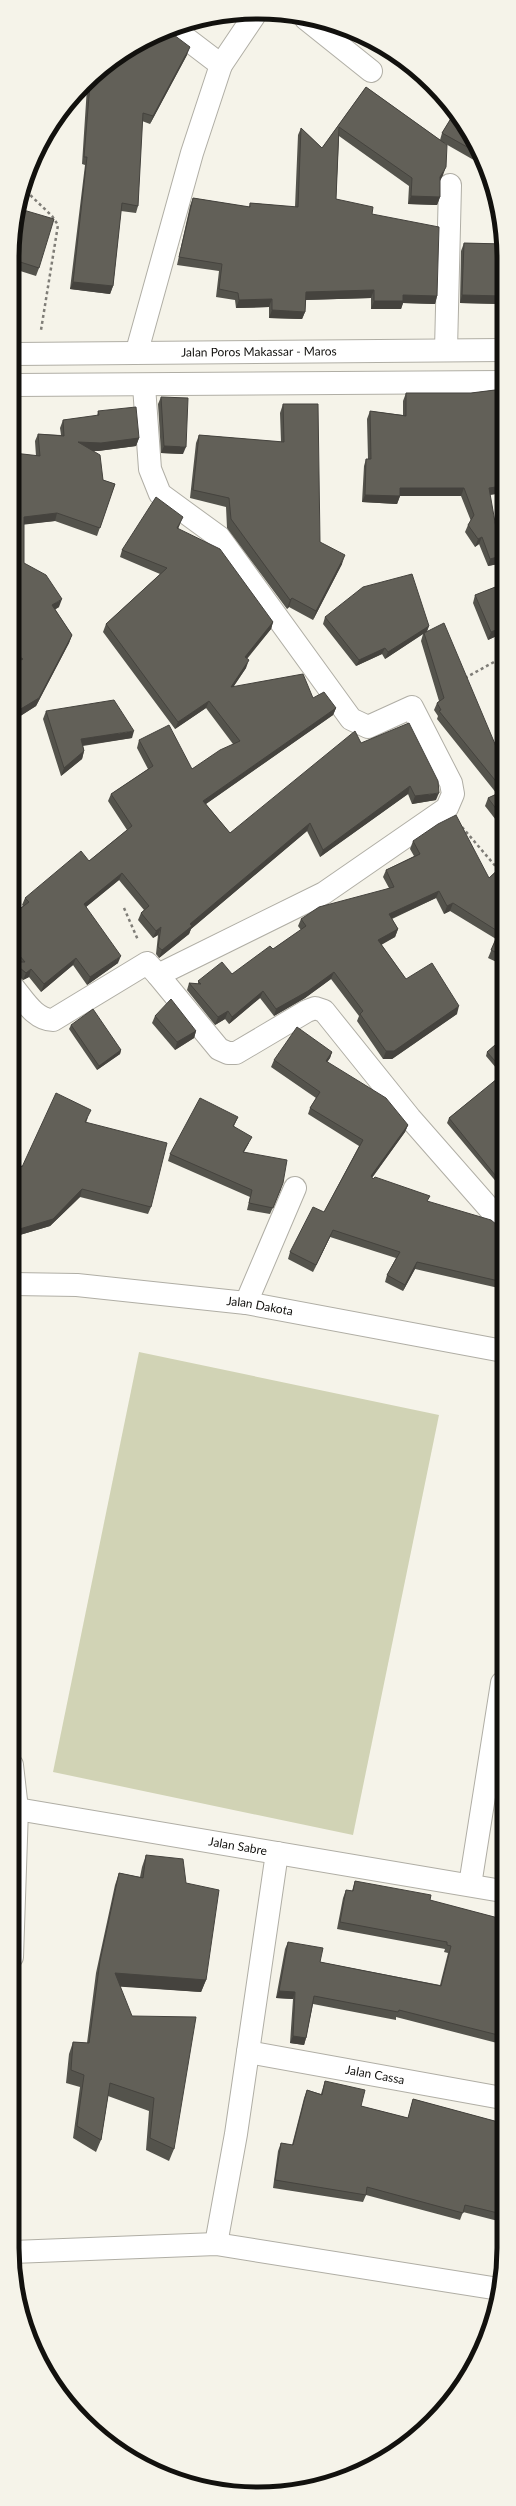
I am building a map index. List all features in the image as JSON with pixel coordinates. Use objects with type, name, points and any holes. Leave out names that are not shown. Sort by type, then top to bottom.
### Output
[{"type":"main road","points":[[137,351],[192,153],[221,64],[252,19]]},
{"type":"main road","points":[[315,26],[371,71]]},
{"type":"main road","points":[[179,33],[221,64]]},
{"type":"main road","points":[[446,350],[450,185]]},
{"type":"main road","name":"Jalan Poros Makassar - Maros","points":[[19,354],[137,351],[497,350]]},
{"type":"main road","points":[[19,385],[144,386],[497,382]]},
{"type":"main road","points":[[19,994],[38,1016],[44,1020],[53,1020],[152,969],[324,893],[447,808],[453,794],[451,783],[412,708],[368,727],[350,719],[219,537],[160,494],[150,469],[144,386]]},
{"type":"main road","points":[[152,969],[219,1049],[228,1053],[236,1053],[307,1011],[315,1008],[324,1011],[410,1118],[497,1217]]},
{"type":"main road","points":[[246,1302],[295,1188]]},
{"type":"main road","name":"Jalan Dakota","points":[[19,1284],[78,1286],[246,1302],[497,1350]]},
{"type":"main road","points":[[470,1885],[497,1731]]},
{"type":"main road","name":"Jalan Sabre","points":[[19,1809],[470,1885],[497,1891]]},
{"type":"main road","points":[[216,2244],[248,2052],[277,1853]]},
{"type":"main road","name":"Jalan Cassa","points":[[248,2052],[497,2097]]},
{"type":"main road","points":[[19,2252],[216,2244],[493,2288]]},
{"type":"path","points":[[28,193],[58,225],[37,354]]},
{"type":"path","points":[[461,680],[497,660]]},
{"type":"path","points":[[447,808],[497,869]]},
{"type":"path","points":[[124,908],[152,969]]},
{"type":"green space","points":[[139,1352],[439,1415],[353,1835],[53,1772]]},
{"type":"building","points":[[174,35],[190,47],[153,116],[143,113],[138,206],[122,203],[113,286],[73,282],[87,157],[84,157],[90,88],[100,78],[125,59],[167,37]]},
{"type":"building","points":[[366,87],[447,145],[446,167],[440,177],[440,197],[411,196],[412,178],[339,127],[336,199],[373,207],[372,214],[439,227],[437,296],[403,295],[403,301],[374,301],[374,290],[306,292],[305,312],[272,310],[272,299],[239,300],[238,293],[219,289],[222,264],[179,257],[193,198],[250,207],[250,203],[298,207],[301,128],[322,148]]},
{"type":"building","points":[[451,118],[470,149],[442,133]]},
{"type":"building","points":[[24,210],[54,219],[39,268],[19,262],[21,227]]},
{"type":"building","points":[[464,243],[496,244],[497,296],[462,295]]},
{"type":"building","points":[[497,390],[497,487],[489,488],[497,533],[497,557],[490,559],[482,537],[478,539],[468,525],[474,515],[464,488],[400,488],[400,496],[365,495],[366,459],[371,459],[370,411],[406,416],[406,393],[471,393]]},
{"type":"building","points":[[161,397],[188,398],[186,447],[164,446]]},
{"type":"building","points":[[283,404],[318,404],[320,542],[345,555],[316,611],[292,598],[290,600],[231,519],[229,498],[193,490],[199,435],[284,442]]},
{"type":"building","points":[[136,407],[139,438],[101,443],[78,442],[100,455],[103,480],[115,484],[100,528],[57,513],[24,517],[24,563],[46,575],[62,599],[52,605],[72,635],[39,698],[19,710],[19,661],[23,659],[19,657],[19,454],[40,456],[38,434],[64,436],[63,420],[99,415],[98,411]]},
{"type":"building","points":[[156,497],[183,517],[177,528],[220,549],[273,622],[245,657],[249,660],[231,687],[303,674],[313,698],[324,692],[336,708],[203,801],[230,833],[355,731],[361,743],[409,723],[438,781],[439,793],[415,796],[410,786],[323,850],[310,823],[190,924],[192,926],[162,950],[158,947],[161,927],[156,931],[141,913],[149,906],[122,873],[84,904],[121,956],[90,977],[76,958],[44,984],[31,969],[26,973],[19,968],[19,962],[25,962],[19,955],[19,910],[29,902],[25,898],[81,851],[89,861],[132,826],[111,794],[153,766],[139,740],[169,725],[192,769],[220,750],[240,741],[209,701],[178,722],[106,624],[167,568],[122,550]]},
{"type":"building","points":[[412,574],[429,626],[388,652],[385,648],[359,660],[325,617],[363,587]]},
{"type":"building","points":[[497,586],[497,630],[491,632],[475,595]]},
{"type":"building","points":[[444,623],[497,749],[497,783],[439,711],[441,710],[437,703],[444,698],[424,633]]},
{"type":"building","points":[[114,700],[134,731],[81,739],[84,751],[64,768],[46,711]]},
{"type":"building","points":[[497,794],[497,810],[488,798]]},
{"type":"building","points":[[456,815],[489,878],[497,871],[497,931],[453,903],[447,906],[439,891],[389,914],[398,929],[378,940],[406,979],[432,963],[459,1006],[394,1051],[386,1051],[360,1014],[363,1011],[334,972],[308,991],[276,1009],[263,991],[232,1017],[228,1011],[218,1017],[189,983],[201,984],[198,981],[222,962],[232,974],[270,946],[273,949],[306,926],[301,919],[319,907],[394,887],[386,870],[420,854],[413,841],[438,824]]},
{"type":"building","points":[[497,936],[497,953],[491,950]]},
{"type":"building","points":[[171,999],[196,1031],[177,1042],[155,1016]]},
{"type":"building","points":[[93,1009],[121,1050],[99,1066],[71,1025]]},
{"type":"building","points":[[297,1027],[332,1052],[326,1061],[386,1098],[408,1125],[371,1176],[373,1179],[375,1177],[430,1196],[427,1201],[491,1220],[497,1225],[497,1281],[417,1262],[405,1285],[387,1275],[400,1252],[333,1230],[316,1265],[290,1252],[313,1207],[324,1212],[363,1140],[310,1108],[320,1092],[274,1060]]},
{"type":"building","points":[[497,1043],[497,1063],[487,1052]]},
{"type":"building","points":[[497,1079],[497,1178],[449,1118]]},
{"type":"building","points":[[56,1093],[91,1110],[85,1122],[167,1143],[151,1207],[82,1189],[53,1219],[19,1229],[19,1163],[22,1167]]},
{"type":"building","points":[[200,1098],[238,1117],[233,1126],[252,1137],[243,1152],[287,1160],[283,1183],[273,1208],[249,1203],[252,1190],[170,1154]]},
{"type":"building","points":[[146,1855],[183,1859],[186,1883],[219,1890],[206,1980],[115,1973],[132,2016],[196,2017],[174,2149],[150,2138],[154,2098],[110,2083],[101,2140],[77,2126],[84,2075],[71,2070],[73,2042],[89,2043],[100,1961],[119,1873],[143,1878]]},
{"type":"building","points":[[355,1881],[431,1895],[430,1900],[497,1918],[497,2035],[399,2010],[398,2012],[314,1996],[306,2038],[293,2036],[295,1992],[279,1991],[288,1942],[323,1948],[320,1962],[441,1986],[451,1946],[447,1945],[447,1942],[340,1922],[346,1890],[353,1891]]},
{"type":"building","points":[[325,2081],[365,2090],[361,2106],[408,2118],[413,2099],[497,2122],[497,2213],[465,2205],[463,2213],[367,2187],[366,2195],[275,2180],[281,2143],[293,2145],[307,2090],[322,2095]]}]
